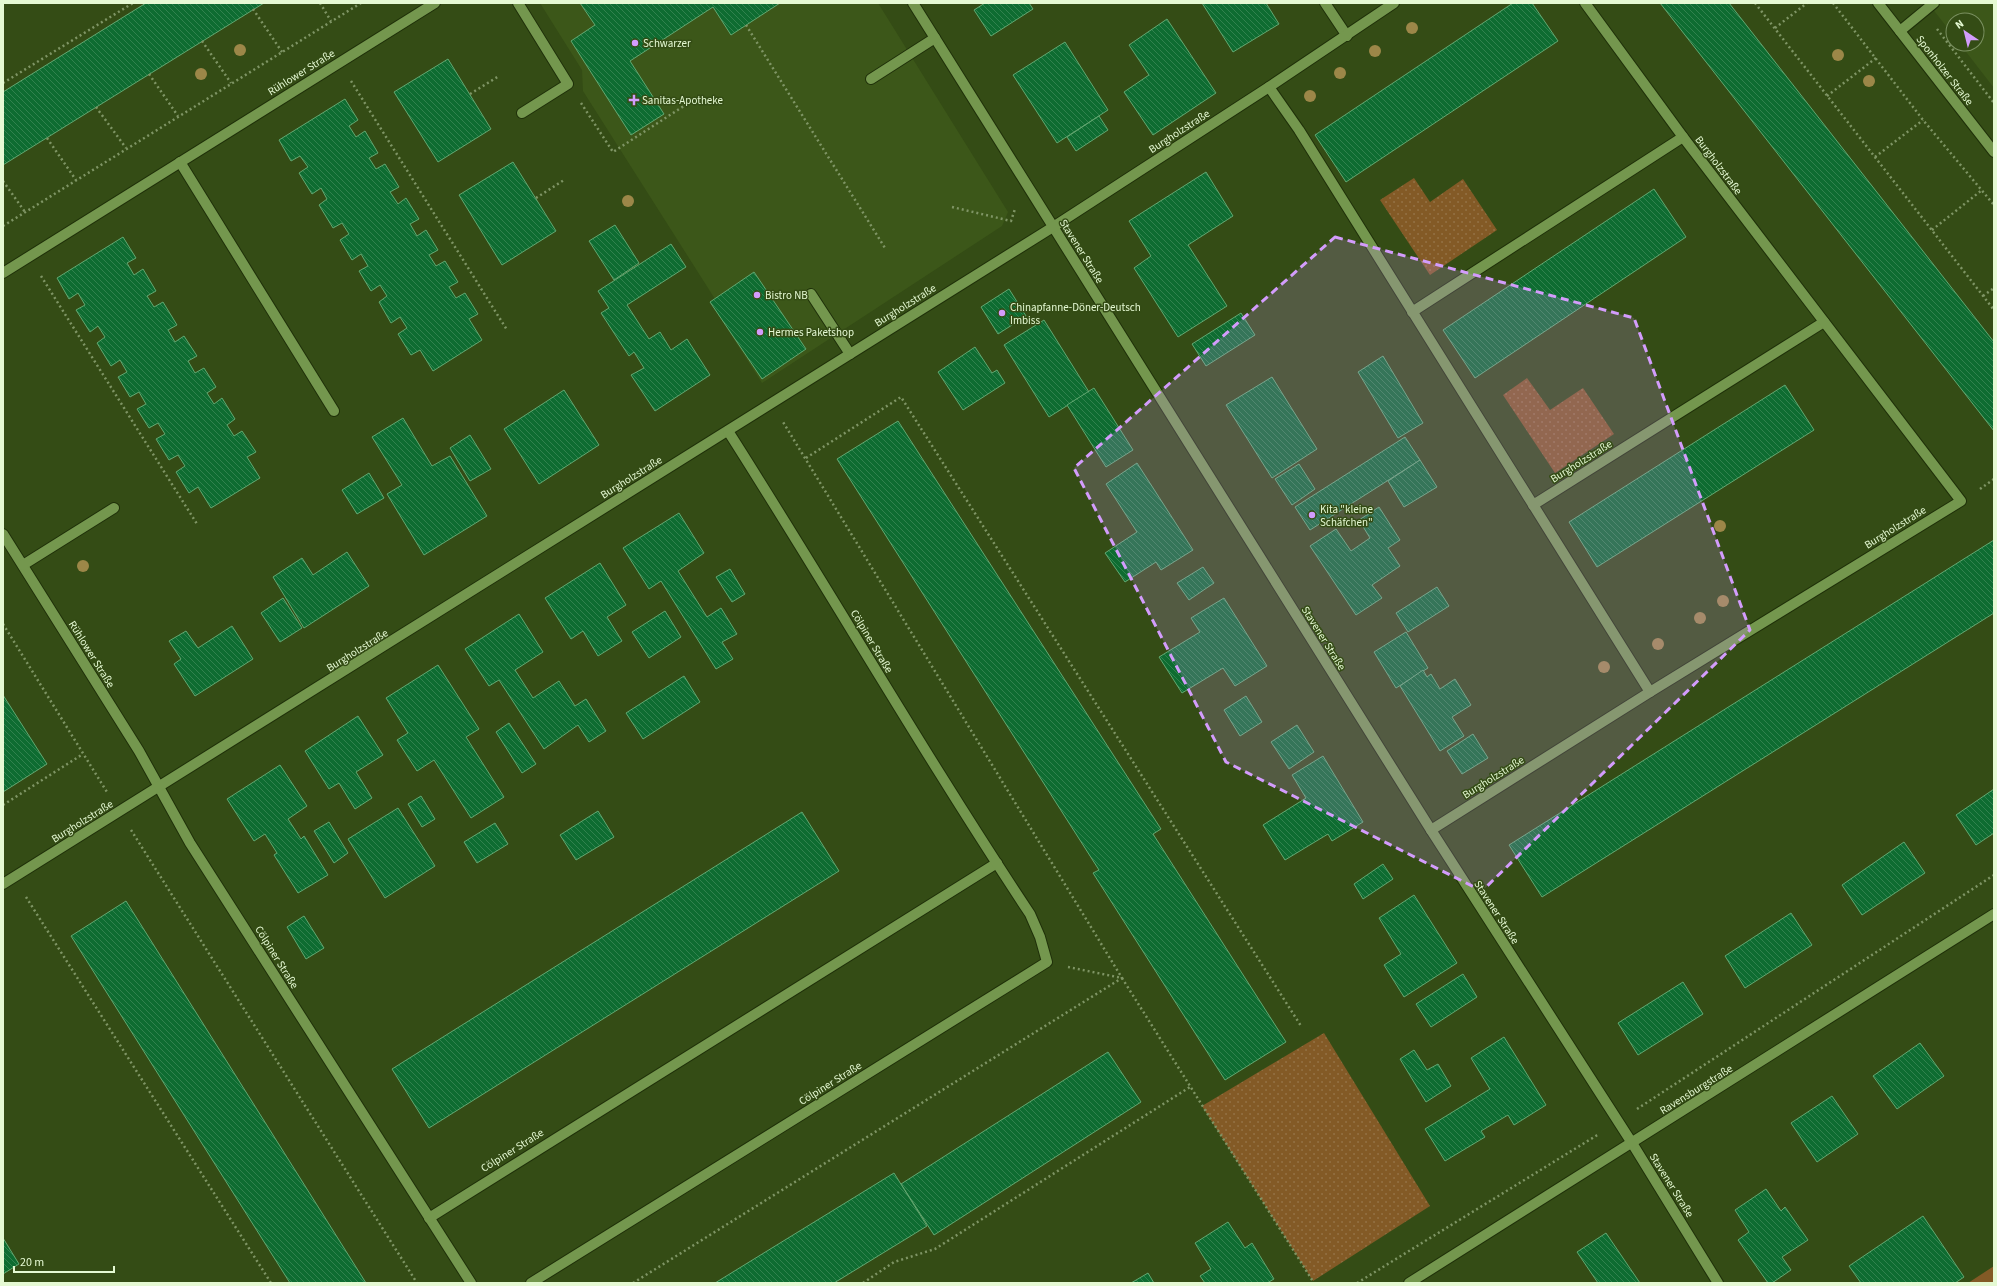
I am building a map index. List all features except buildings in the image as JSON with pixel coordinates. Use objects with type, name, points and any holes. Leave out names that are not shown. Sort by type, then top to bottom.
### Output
[{"type":"street","name":"Rühlower Straße","points":[[3,273],[435,3]]},
{"type":"street","points":[[518,3],[568,84],[522,113]]},
{"type":"street","name":"Stavener Straße","points":[[913,3],[1431,830],[1632,1143],[1718,1283]]},
{"type":"street","points":[[1325,3],[1347,36]]},
{"type":"street","name":"Burgholzstraße","points":[[3,884],[159,788],[1053,227],[1347,36],[1394,3]]},
{"type":"street","name":"Burgholzstraße","points":[[1431,830],[1650,692],[1961,501],[1683,137],[1585,3]]},
{"type":"street","name":"Sponholzer Straße","points":[[1878,3],[1994,152]]},
{"type":"street","points":[[1900,31],[1934,3]]},
{"type":"street","points":[[871,79],[935,38]]},
{"type":"street","points":[[1269,87],[1299,130],[1650,692]]},
{"type":"street","name":"Burgholzstraße","points":[[1412,312],[1683,137]]},
{"type":"street","points":[[180,162],[334,411]]},
{"type":"street","points":[[811,294],[850,354]]},
{"type":"street","name":"Burgholzstraße","points":[[1533,505],[1824,322]]},
{"type":"street","name":"Cölpiner Straße","points":[[531,1283],[1047,962],[1040,936],[1030,914],[876,672],[786,522],[728,431]]},
{"type":"street","points":[[23,566],[114,508]]},
{"type":"street","name":"Rühlower Straße","points":[[3,534],[139,751],[159,788]]},
{"type":"street","name":"Cölpiner Straße","points":[[159,788],[190,843],[471,1283]]},
{"type":"street","name":"Cölpiner Straße","points":[[429,1218],[997,863]]},
{"type":"street","name":"Ravensburgstraße","points":[[1409,1283],[1994,914]]},
{"type":"path","points":[[3,83],[133,3]]},
{"type":"path","points":[[320,3],[332,21]]},
{"type":"path","points":[[3,226],[361,3]]},
{"type":"path","points":[[1755,3],[1994,310]]},
{"type":"path","points":[[1775,28],[1807,3]]},
{"type":"path","points":[[1833,3],[1923,120],[1994,205]]},
{"type":"path","points":[[253,9],[282,52]]},
{"type":"path","points":[[1923,11],[1994,103]]},
{"type":"path","points":[[746,25],[885,248]]},
{"type":"path","points":[[202,41],[231,83]]},
{"type":"path","points":[[1827,96],[1876,58]]},
{"type":"path","points":[[339,62],[507,330]]},
{"type":"path","points":[[149,74],[178,116]]},
{"type":"path","points":[[470,94],[499,76]]},
{"type":"path","points":[[568,84],[614,152],[688,104]]},
{"type":"path","points":[[96,107],[126,148]]},
{"type":"path","points":[[1875,157],[1923,120]]},
{"type":"path","points":[[47,138],[76,180]]},
{"type":"path","points":[[536,198],[564,180]]},
{"type":"path","points":[[3,181],[25,212]]},
{"type":"path","points":[[1932,230],[1982,190]]},
{"type":"path","points":[[952,207],[1011,221],[1014,209],[1034,197]]},
{"type":"path","points":[[29,257],[197,524]]},
{"type":"path","points":[[1983,296],[1994,288]]},
{"type":"path","points":[[806,458],[901,397],[1301,1026]]},
{"type":"path","points":[[771,404],[806,458],[1122,978],[1314,1283]]},
{"type":"path","points":[[3,624],[119,812],[417,1283]]},
{"type":"path","points":[[3,805],[83,754]]},
{"type":"path","points":[[1357,1283],[1618,1122],[1994,875]]},
{"type":"path","points":[[13,877],[271,1283]]},
{"type":"path","points":[[1047,962],[1122,978]]},
{"type":"path","points":[[633,1283],[1122,978]]},
{"type":"path","points":[[863,1283],[894,1262],[935,1249],[1190,1086]]},
{"type":"highlighted area","points":[[1335,237],[1634,318],[1750,630],[1482,891],[1226,762],[1074,468]]},
{"type":"shaded area","points":[[540,3],[878,3],[1008,212],[1002,226],[762,383],[710,302],[715,299],[583,91],[582,70]]},
{"type":"shaded area","points":[[1928,3],[1994,3],[1994,88],[1966,52],[1985,52],[1985,12],[1945,12],[1945,25]]},
{"type":"shaded area","points":[[1414,178],[1430,202],[1463,179],[1497,230],[1430,275],[1380,200]]},
{"type":"shaded area","points":[[1527,378],[1550,410],[1583,388],[1614,434],[1555,473],[1503,395]]},
{"type":"shaded area","points":[[1324,1033],[1430,1206],[1313,1281],[1202,1106]]},
{"type":"shaded area","points":[[1994,1266],[1994,1283],[1968,1283]]},
{"type":"place","name":"Schwarzer","points":[[635,43]]},
{"type":"place","name":"Sanitas-Apotheke","points":[[634,100]]},
{"type":"place","name":"Bistro NB","points":[[757,295]]},
{"type":"place","name":"Chinapfanne-Döner-Deutsch Imbiss","points":[[1002,313]]},
{"type":"place","name":"Hermes Paketshop","points":[[760,332]]},
{"type":"place","name":"Kita \"kleine Schäfchen\"","points":[[1312,515]]}]
